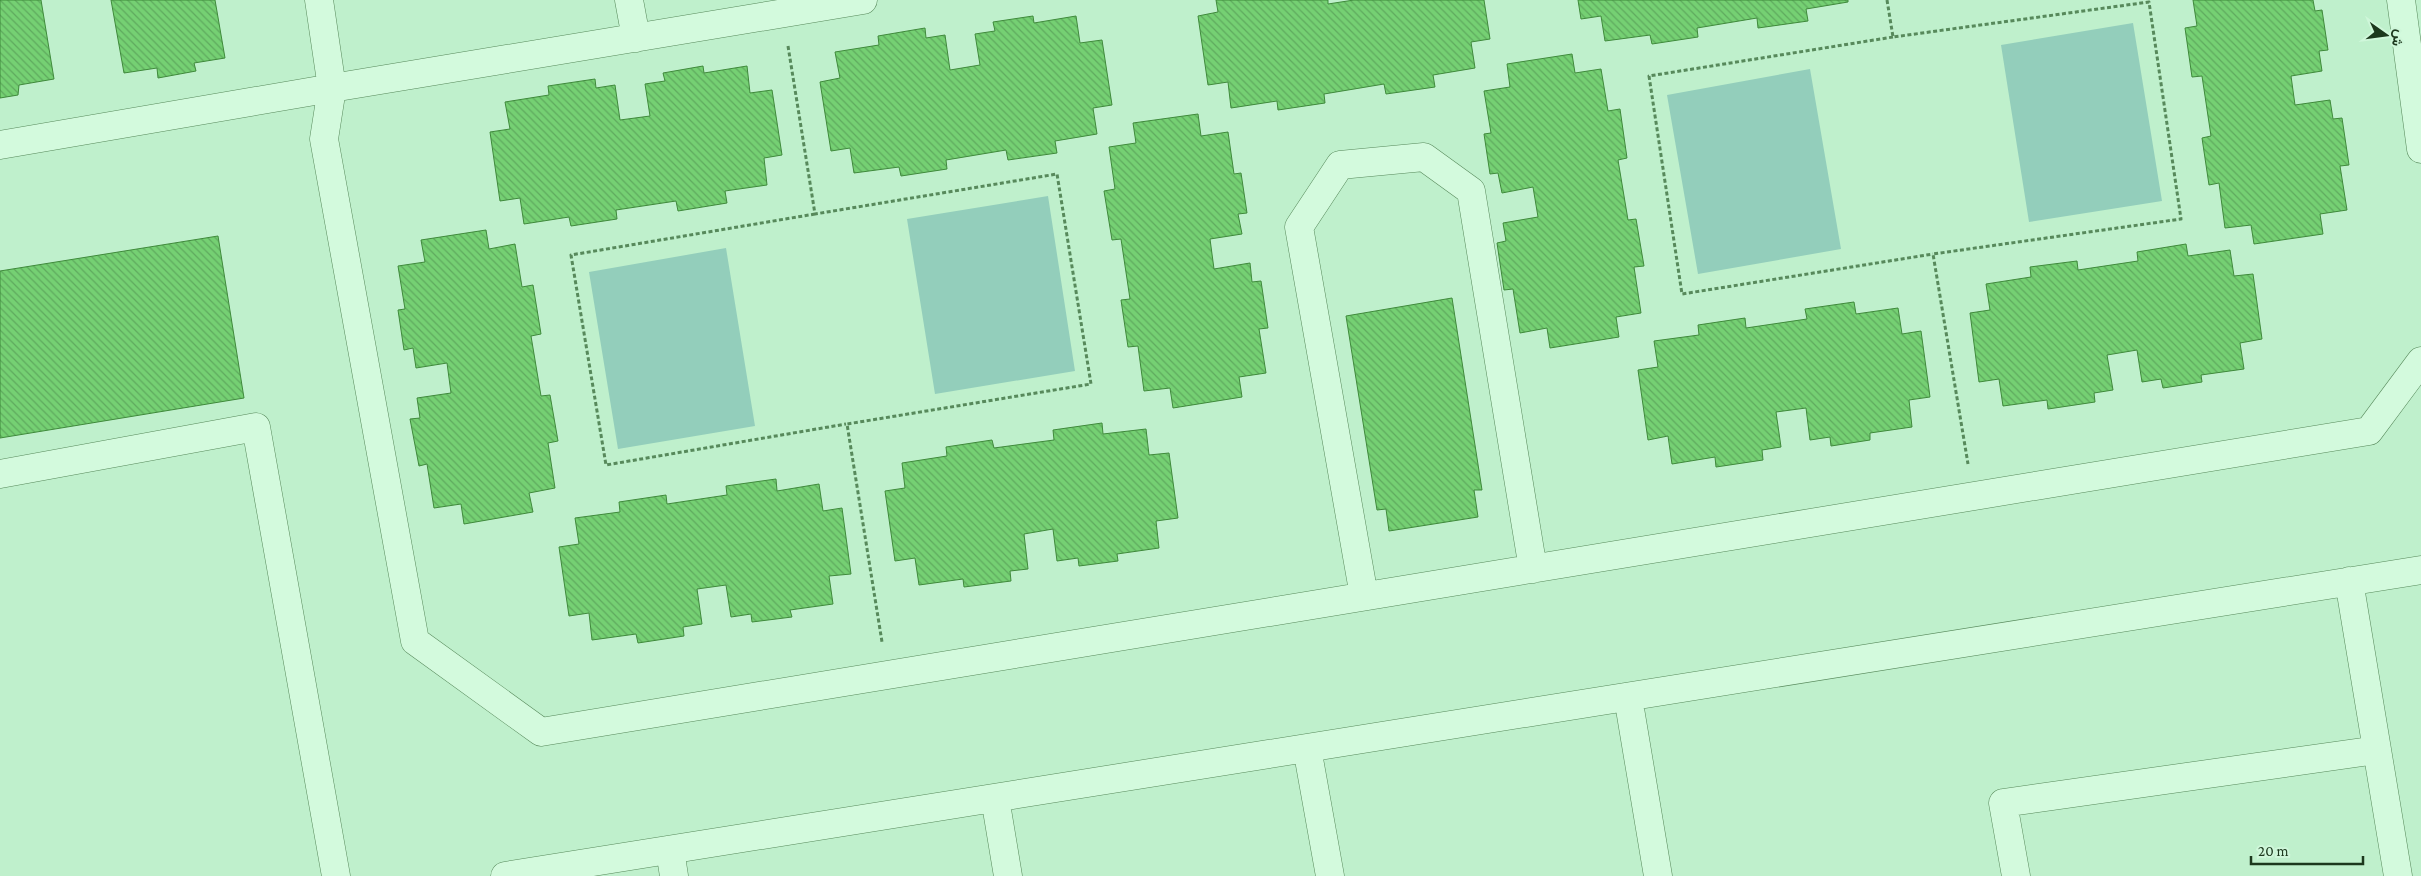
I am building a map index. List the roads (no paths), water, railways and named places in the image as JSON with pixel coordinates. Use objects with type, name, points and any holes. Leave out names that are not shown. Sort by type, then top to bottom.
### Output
[{"type":"street","points":[[319,0],[332,88],[324,139],[415,641],[540,732],[2369,431],[2421,362]]},
{"type":"street","points":[[629,0],[636,38]]},
{"type":"street","points":[[0,146],[332,88],[864,0]]},
{"type":"street","points":[[2401,0],[2421,148]]},
{"type":"street","points":[[1364,596],[1300,227],[1340,165],[1424,157],[1471,191],[1533,569]]},
{"type":"street","points":[[0,474],[256,428],[336,876]]},
{"type":"street","points":[[505,876],[672,863],[995,798],[2421,570]]},
{"type":"street","points":[[2349,581],[2398,876]]},
{"type":"street","points":[[1628,697],[1658,876]]},
{"type":"street","points":[[1307,748],[1330,876]]},
{"type":"street","points":[[2016,876],[2003,804],[2377,750]]},
{"type":"street","points":[[995,798],[1008,876]]}]
